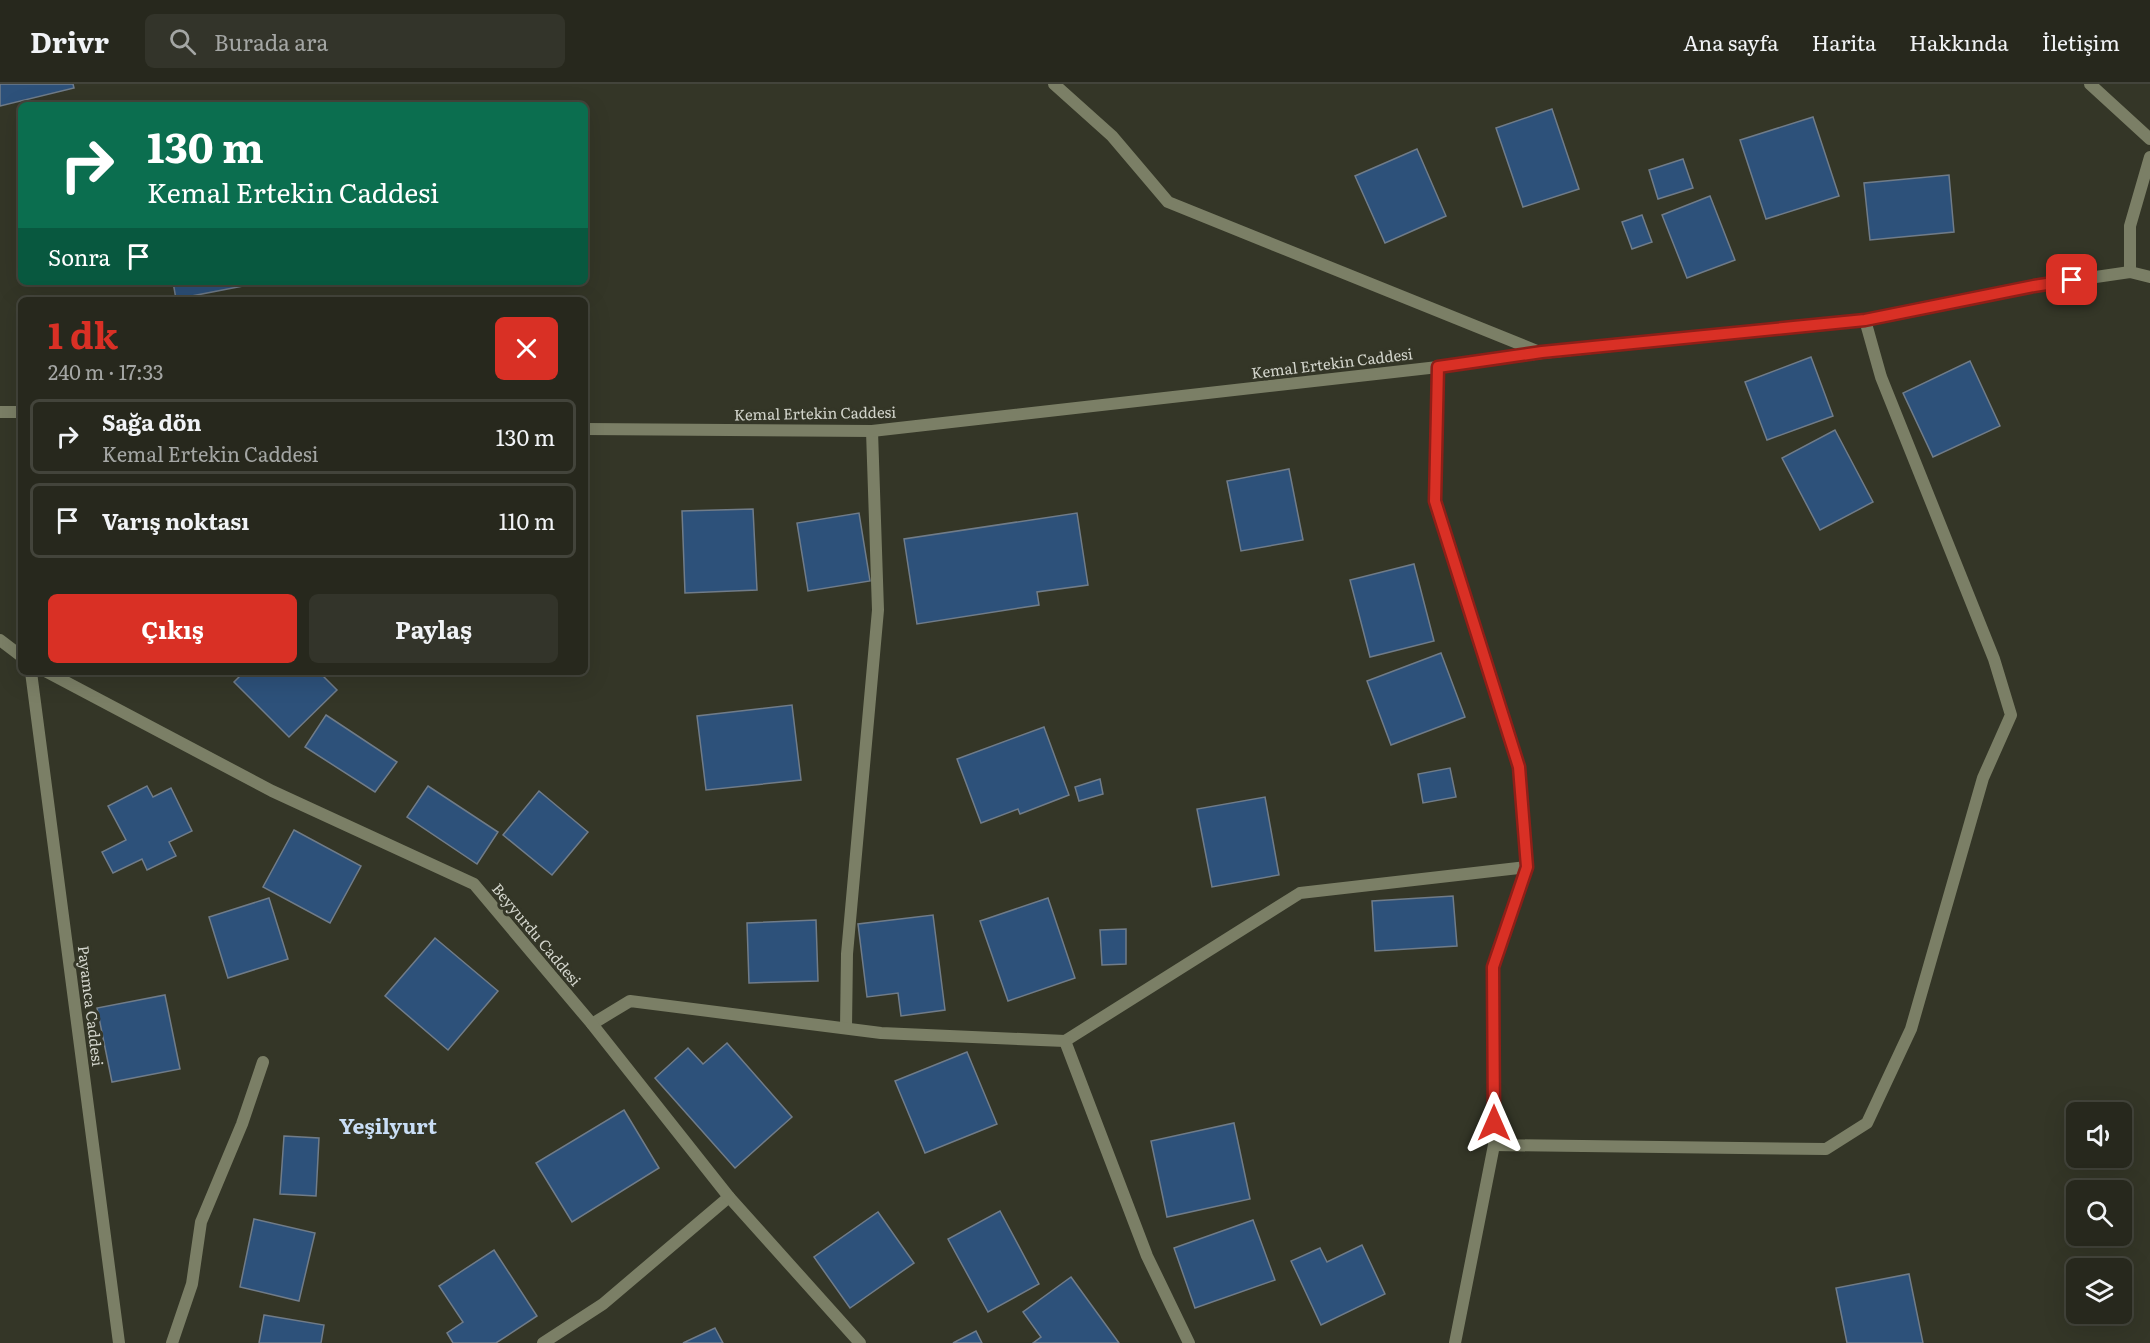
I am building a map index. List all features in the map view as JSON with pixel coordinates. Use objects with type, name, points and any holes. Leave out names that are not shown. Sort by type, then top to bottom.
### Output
[{"type":"street","points":[[1054,84],[1112,136],[1168,202],[1542,352]]},
{"type":"street","points":[[2090,84],[2150,139]]},
{"type":"street","points":[[2130,272],[2130,226],[2150,157]]},
{"type":"street","name":"Kemal Ertekin Caddesi","points":[[588,429],[872,432],[1438,367],[1542,352],[1865,320],[2034,286],[2130,272],[2150,278]]},
{"type":"street","points":[[1494,1145],[1826,1149],[1867,1123],[1911,1029],[1983,778],[2011,715],[1994,659],[1881,377],[1865,320]]},
{"type":"street","points":[[1438,367],[1435,501],[1519,767],[1527,867],[1493,967],[1494,1145],[1455,1343]]},
{"type":"street","points":[[0,412],[18,412]]},
{"type":"street","points":[[846,1028],[847,954],[878,610],[872,432]]},
{"type":"street","points":[[0,640],[18,654]]},
{"type":"street","name":"Payamca Caddesi","points":[[31,675],[119,1343]]},
{"type":"street","name":"Beyyurdu Caddesi","points":[[52,675],[272,791],[474,884],[592,1024],[729,1197],[860,1343]]},
{"type":"street","points":[[592,1024],[630,1002],[881,1033],[1065,1041],[1300,893],[1527,867]]},
{"type":"street","points":[[1065,1041],[1147,1256],[1189,1343]]},
{"type":"street","points":[[172,1343],[192,1284],[201,1222],[242,1124],[263,1062]]},
{"type":"street","points":[[543,1343],[603,1304],[729,1197]]},
{"type":"building","points":[[0,84],[73,84],[74,88],[0,106]]},
{"type":"building","points":[[1552,109],[1579,189],[1523,207],[1496,128]]},
{"type":"building","points":[[1813,117],[1839,196],[1766,219],[1740,140]]},
{"type":"building","points":[[1417,149],[1446,216],[1385,243],[1355,176]]},
{"type":"building","points":[[1683,159],[1693,188],[1658,199],[1649,170]]},
{"type":"building","points":[[1949,175],[1954,232],[1870,240],[1864,183]]},
{"type":"building","points":[[1710,196],[1735,260],[1687,278],[1662,215]]},
{"type":"building","points":[[1642,215],[1652,242],[1632,249],[1622,222]]},
{"type":"building","points":[[174,285],[248,285],[186,297],[176,297]]},
{"type":"building","points":[[1811,357],[1833,416],[1767,440],[1745,382]]},
{"type":"building","points":[[1970,361],[2000,426],[1933,457],[1903,393]]},
{"type":"building","points":[[1835,430],[1873,502],[1820,530],[1782,458]]},
{"type":"building","points":[[1289,469],[1303,540],[1241,551],[1227,481]]},
{"type":"building","points":[[753,509],[757,590],[685,593],[682,511]]},
{"type":"building","points":[[859,513],[870,581],[808,591],[797,523]]},
{"type":"building","points":[[1077,513],[1088,585],[1037,592],[1039,605],[917,624],[904,539]]},
{"type":"building","points":[[1414,564],[1434,641],[1370,657],[1350,580]]},
{"type":"building","points":[[1441,653],[1465,717],[1391,745],[1367,681]]},
{"type":"building","points":[[241,675],[322,675],[337,690],[289,737],[234,682]]},
{"type":"building","points":[[792,705],[801,780],[706,790],[697,716]]},
{"type":"building","points":[[326,715],[397,762],[375,792],[305,747]]},
{"type":"building","points":[[1044,727],[1069,795],[1020,814],[1018,809],[981,823],[957,759]]},
{"type":"building","points":[[1450,768],[1456,797],[1423,803],[1418,774]]},
{"type":"building","points":[[1100,779],[1103,794],[1079,801],[1075,787]]},
{"type":"building","points":[[147,786],[153,797],[171,788],[192,831],[169,842],[176,856],[147,870],[142,859],[113,873],[102,852],[126,840],[108,806]]},
{"type":"building","points":[[428,786],[498,832],[477,864],[407,817]]},
{"type":"building","points":[[539,791],[588,832],[552,875],[503,835]]},
{"type":"building","points":[[1265,797],[1279,875],[1212,887],[1197,809]]},
{"type":"building","points":[[294,830],[361,866],[330,923],[263,887]]},
{"type":"building","points":[[1453,896],[1457,946],[1375,951],[1372,901]]},
{"type":"building","points":[[269,898],[288,959],[228,978],[209,917]]},
{"type":"building","points":[[1048,898],[1075,978],[1008,1001],[980,921]]},
{"type":"building","points":[[933,915],[945,1010],[901,1016],[898,993],[867,997],[858,924]]},
{"type":"building","points":[[816,920],[818,981],[749,983],[747,923]]},
{"type":"building","points":[[1126,929],[1126,964],[1102,965],[1100,930]]},
{"type":"building","points":[[435,938],[498,991],[448,1050],[385,996]]},
{"type":"building","points":[[165,995],[180,1069],[112,1082],[97,1008]]},
{"type":"building","points":[[727,1043],[792,1117],[735,1168],[655,1078],[688,1048],[703,1064]]},
{"type":"building","points":[[967,1052],[997,1124],[925,1153],[895,1081]]},
{"type":"building","points":[[624,1110],[659,1168],[572,1222],[536,1163]]},
{"type":"building","points":[[1234,1123],[1250,1199],[1167,1217],[1151,1141]]},
{"type":"building","points":[[284,1136],[319,1138],[316,1196],[280,1194]]},
{"type":"building","points":[[1000,1211],[1039,1284],[988,1312],[948,1239]]},
{"type":"building","points":[[878,1212],[914,1263],[850,1308],[814,1257]]},
{"type":"building","points":[[254,1219],[315,1233],[299,1301],[240,1287]]},
{"type":"building","points":[[1253,1220],[1275,1280],[1195,1308],[1174,1248]]},
{"type":"building","points":[[1362,1245],[1385,1294],[1321,1325],[1291,1261],[1320,1248],[1327,1262]]},
{"type":"building","points":[[494,1250],[537,1316],[496,1343],[453,1343],[447,1333],[463,1322],[439,1286]]},
{"type":"building","points":[[1909,1274],[1923,1343],[1847,1343],[1836,1288]]},
{"type":"building","points":[[1071,1277],[1119,1343],[1033,1343],[1041,1337],[1023,1312]]},
{"type":"building","points":[[264,1315],[324,1325],[321,1343],[259,1343]]},
{"type":"building","points":[[715,1328],[723,1343],[683,1343]]},
{"type":"building","points":[[976,1331],[982,1343],[953,1343]]},
{"type":"district","name":"Yeşilyurt","points":[[388,1127]]},
{"type":"route","points":[[1494,1123],[1493,967],[1527,867],[1519,767],[1435,501],[1438,367],[1542,352],[1865,320],[2072,280]]}]
